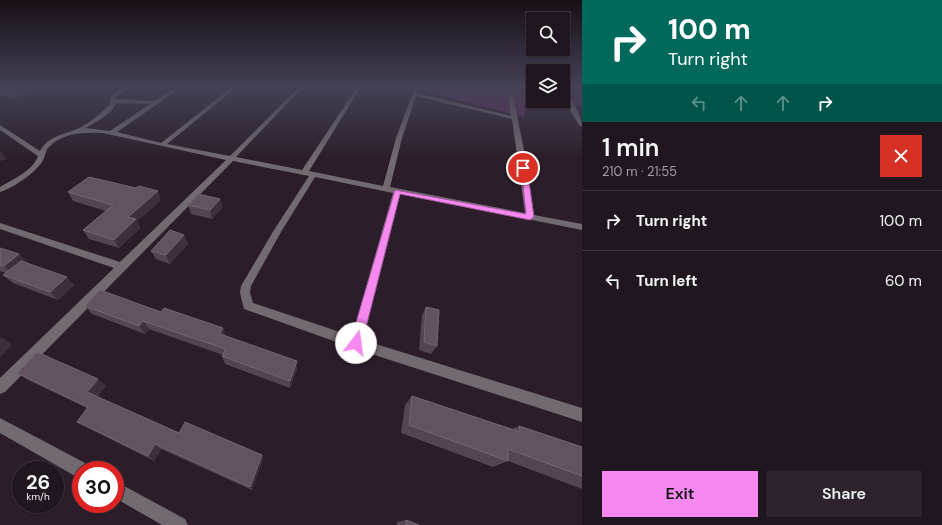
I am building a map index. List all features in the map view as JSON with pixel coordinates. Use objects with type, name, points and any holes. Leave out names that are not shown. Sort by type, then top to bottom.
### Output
[{"type":"street","points":[[78,131],[106,112]]},
{"type":"street","points":[[111,133],[143,112]]},
{"type":"street","points":[[162,145],[204,112]]},
{"type":"street","points":[[0,387],[277,112]]},
{"type":"street","points":[[345,112],[246,286],[245,293],[248,306],[356,343],[582,415]]},
{"type":"street","points":[[386,189],[399,138],[408,112]]},
{"type":"street","points":[[487,112],[514,118]]},
{"type":"street","points":[[513,112],[530,217]]},
{"type":"street","points":[[574,112],[582,125]]},
{"type":"street","points":[[0,127],[40,154]]},
{"type":"street","points":[[0,190],[37,165],[40,160],[40,154],[52,140],[65,134],[88,130],[111,133],[231,159],[582,227]]},
{"type":"street","points":[[356,343],[397,191]]},
{"type":"street","points":[[0,226],[121,266]]},
{"type":"street","points":[[0,425],[72,465]]},
{"type":"street","points":[[124,494],[179,525]]},
{"type":"shaded area","points":[[503,112],[525,112],[524,117]]},
{"type":"building","points":[[89,177],[136,188],[139,186],[158,191],[128,217],[136,219],[114,240],[83,230],[113,205],[68,192]]},
{"type":"building","points":[[198,194],[220,199],[210,210],[188,205]]},
{"type":"building","points":[[170,230],[184,235],[166,255],[151,251]]},
{"type":"building","points":[[0,248],[19,254],[4,266],[0,265]]},
{"type":"building","points":[[21,261],[67,277],[50,292],[3,275]]},
{"type":"building","points":[[100,290],[161,312],[164,308],[223,328],[220,334],[297,361],[290,381],[222,356],[226,349],[143,321],[139,326],[85,306]]},
{"type":"building","points":[[426,307],[439,310],[437,346],[424,342]]},
{"type":"building","points":[[37,352],[98,379],[87,392],[179,433],[185,422],[262,455],[250,487],[155,444],[148,456],[77,422],[88,407],[17,373]]},
{"type":"building","points":[[412,396],[520,432],[519,426],[582,447],[582,476],[508,449],[508,461],[409,425]]},
{"type":"building","points":[[406,520],[419,525],[406,525]]},
{"type":"route","points":[[356,343],[397,191],[530,217],[523,168]]}]
